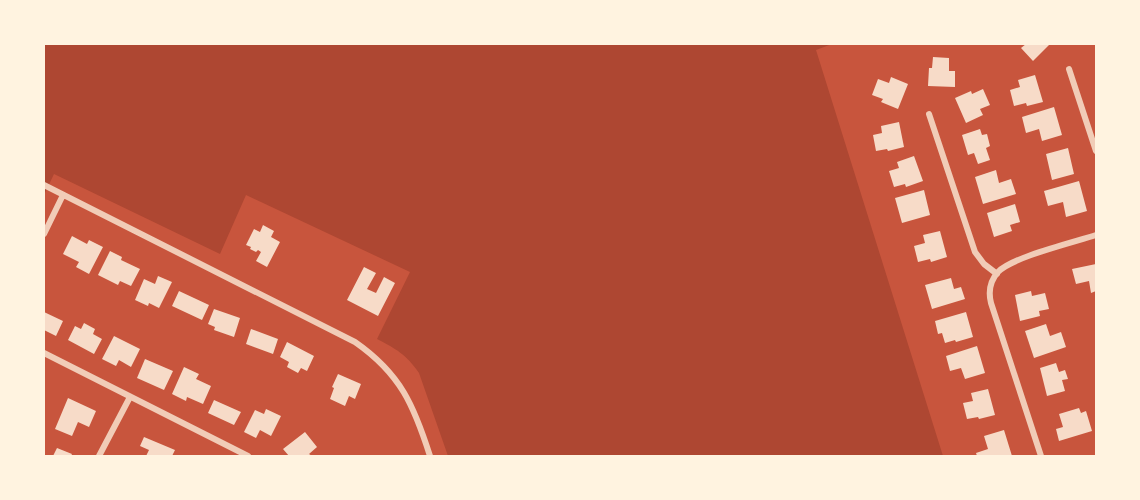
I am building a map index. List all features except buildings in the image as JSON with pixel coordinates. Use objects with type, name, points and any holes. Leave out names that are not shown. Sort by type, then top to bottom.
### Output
[{"type":"street","points":[[1069,69],[1096,151]]},
{"type":"street","points":[[929,114],[973,247],[980,260],[997,274]]},
{"type":"street","points":[[44,185],[365,349],[384,366],[408,397],[430,456]]},
{"type":"street","points":[[44,234],[63,195]]},
{"type":"street","points":[[1041,456],[991,303],[990,288],[997,274],[1009,264],[1096,235]]},
{"type":"street","points":[[44,353],[248,456]]},
{"type":"street","points":[[99,456],[130,397]]},
{"type":"shaded area","points":[[44,44],[832,44],[816,50],[943,456],[448,456],[419,373],[410,361],[377,339],[410,272],[246,195],[220,254],[54,174],[44,195]]}]
